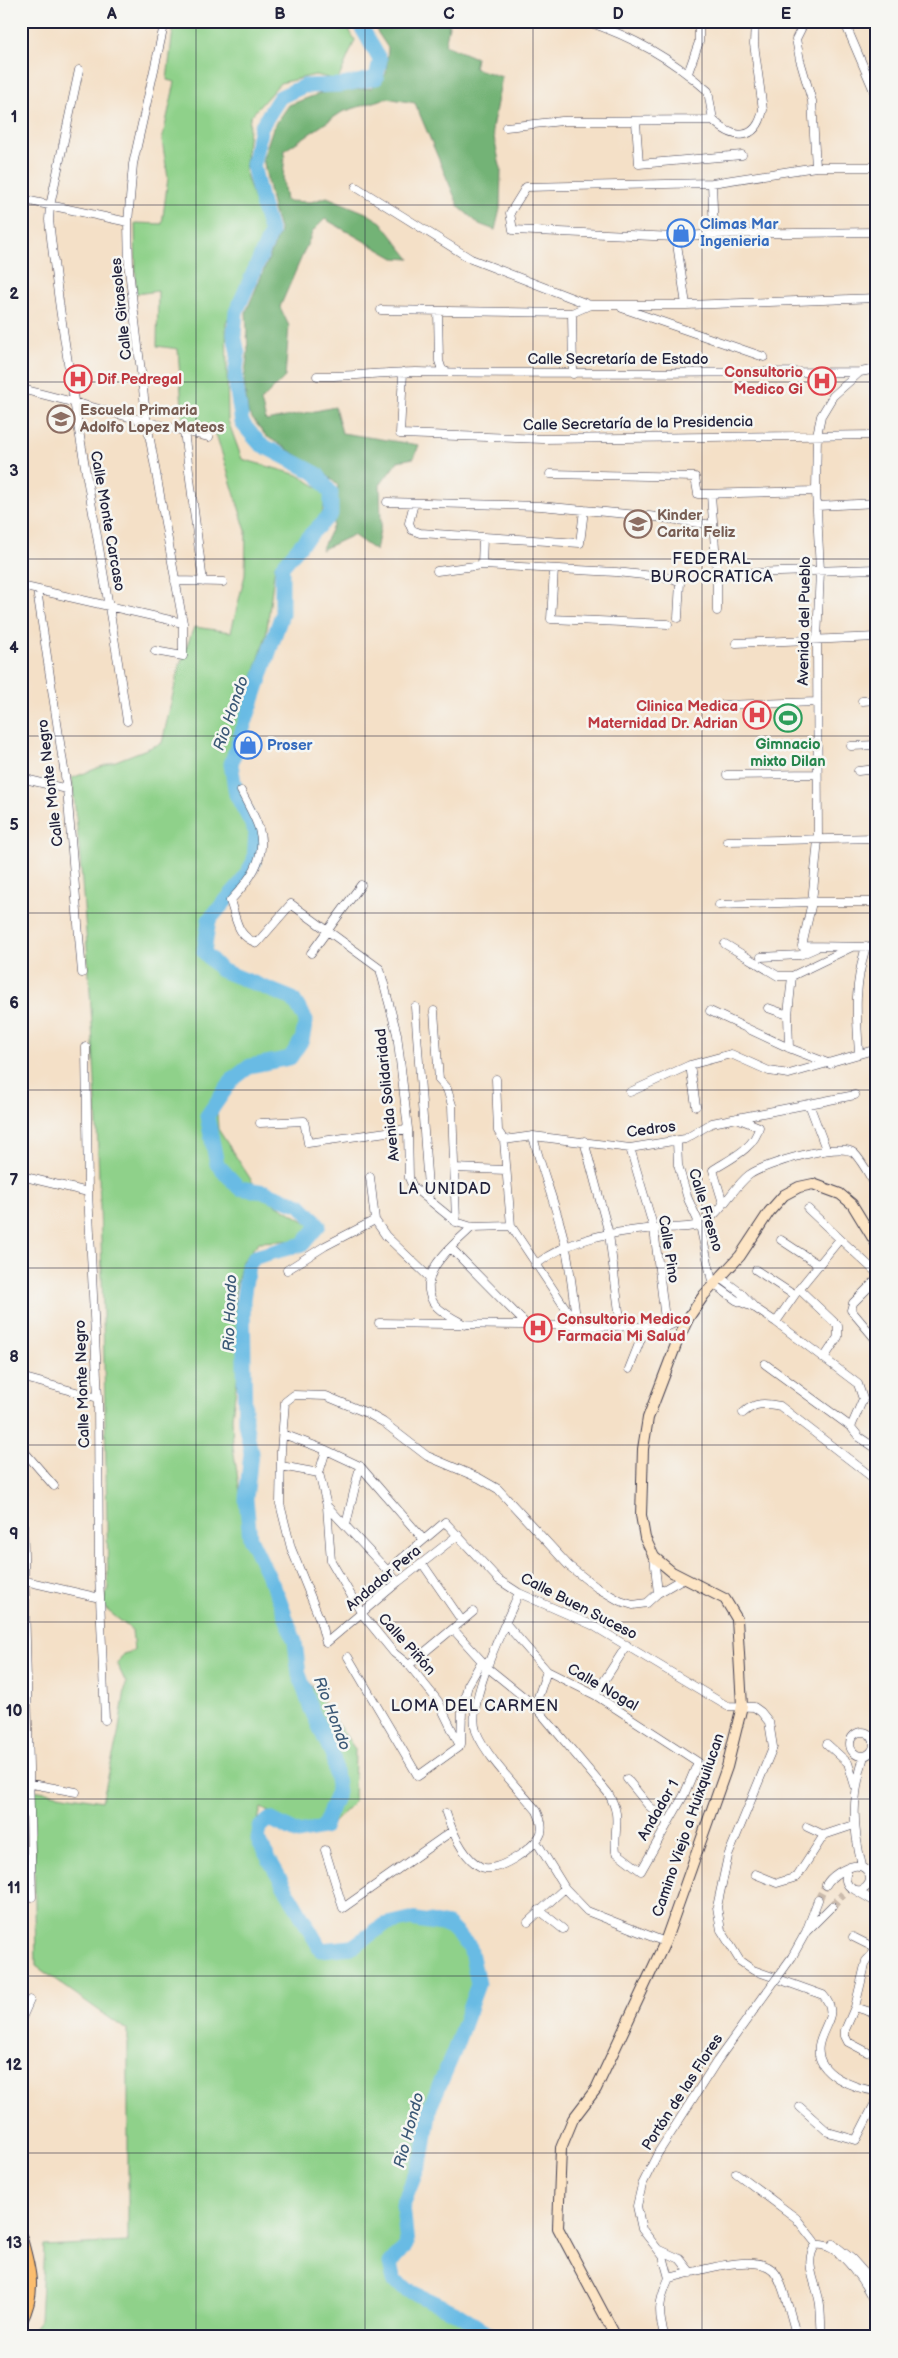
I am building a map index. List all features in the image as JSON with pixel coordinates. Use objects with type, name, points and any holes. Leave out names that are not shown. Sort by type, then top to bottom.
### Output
[{"type":"main road","name":"Camino Viejo a Huixquilucan","points":[[616,2337],[558,2228],[561,2148],[573,2119],[596,2089],[665,1942],[727,1767],[742,1706],[737,1619],[726,1599],[672,1572],[654,1557],[645,1538],[641,1515],[643,1449],[648,1418],[677,1342],[689,1318],[740,1256],[768,1212],[784,1195],[800,1187],[813,1184],[840,1194],[852,1204],[877,1245]]},
{"type":"main road","points":[[21,2237],[29,2268],[32,2294],[21,2322]]},
{"type":"street","name":"Calle Girasoles","points":[[155,651],[183,656],[183,623],[147,423],[129,270],[128,222],[133,164],[166,21]]},
{"type":"street","points":[[586,21],[626,35],[656,52],[688,74],[708,91],[713,120]]},
{"type":"street","points":[[688,74],[699,42],[699,21]]},
{"type":"street","points":[[506,126],[562,121],[713,120],[732,134],[742,135],[754,129],[760,121],[763,110],[754,44],[755,21]]},
{"type":"street","points":[[804,21],[796,39],[812,101],[816,167]]},
{"type":"street","points":[[844,21],[877,98]]},
{"type":"street","name":"Calle Monte Carcaso","points":[[79,70],[50,206],[54,259],[73,401],[110,606],[127,722]]},
{"type":"street","points":[[636,122],[639,164],[742,155]]},
{"type":"street","points":[[877,167],[816,167],[712,183],[526,187],[510,213],[513,230],[676,238],[714,234],[877,232]]},
{"type":"street","points":[[712,183],[714,234]]},
{"type":"street","points":[[356,187],[471,259],[590,304],[686,305],[877,298]]},
{"type":"street","points":[[21,199],[128,222]]},
{"type":"street","points":[[676,238],[686,305]]},
{"type":"street","points":[[381,310],[572,313],[590,304]]},
{"type":"street","points":[[616,305],[764,357]]},
{"type":"street","points":[[438,311],[439,361],[442,370],[449,373]]},
{"type":"street","points":[[572,313],[573,374]]},
{"type":"street","name":"Calle Secretaría de Estado","points":[[317,376],[338,377],[403,372],[573,374],[860,372],[877,369]]},
{"type":"street","name":"Calle Secretaría de la Presidencia","points":[[403,372],[400,434],[543,439],[877,435]]},
{"type":"street","name":"Avenida del Pueblo","points":[[820,946],[802,946],[812,902],[818,840],[817,640],[820,571],[816,491],[817,435],[821,416],[833,396],[860,372]]},
{"type":"street","points":[[21,389],[73,401],[147,423],[209,437]]},
{"type":"street","points":[[184,431],[204,582]]},
{"type":"street","points":[[550,474],[695,477],[698,494],[711,495],[816,491]]},
{"type":"street","points":[[711,495],[717,574],[716,612]]},
{"type":"street","points":[[387,502],[540,506],[713,524]]},
{"type":"street","points":[[414,503],[409,522],[412,530],[420,533],[580,543],[584,510]]},
{"type":"street","points":[[817,506],[877,503]]},
{"type":"street","points":[[482,565],[483,537]]},
{"type":"street","points":[[437,571],[482,565],[554,568],[672,578],[680,582],[678,618]]},
{"type":"street","points":[[554,568],[551,619],[668,624]]},
{"type":"street","points":[[717,574],[877,569]]},
{"type":"street","points":[[175,581],[224,582]]},
{"type":"street","points":[[21,586],[183,623]]},
{"type":"street","name":"Calle Monte Negro","points":[[37,590],[67,789],[82,973]]},
{"type":"street","points":[[736,643],[877,637]]},
{"type":"street","points":[[862,701],[877,700]]},
{"type":"street","points":[[722,705],[817,702]]},
{"type":"street","points":[[851,746],[877,745]]},
{"type":"street","points":[[858,771],[877,770]]},
{"type":"street","points":[[727,775],[817,774]]},
{"type":"street","points":[[21,778],[67,789]]},
{"type":"street","name":"Avenida Solidaridad","points":[[241,791],[259,830],[261,846],[259,859],[247,882],[230,901],[241,934],[248,940],[257,943],[291,904],[380,969],[398,1034],[408,1129],[409,1178],[413,1187],[429,1202],[456,1222],[472,1227],[511,1226]]},
{"type":"street","points":[[727,841],[877,838]]},
{"type":"street","points":[[311,953],[360,885]]},
{"type":"street","points":[[719,905],[877,902]]},
{"type":"street","points":[[725,944],[778,976],[792,976],[856,945]]},
{"type":"street","points":[[761,956],[800,955],[820,946],[856,945],[877,947]]},
{"type":"street","points":[[859,1053],[855,1001],[858,972],[866,946]]},
{"type":"street","points":[[789,1048],[788,1015],[792,976]]},
{"type":"street","points":[[415,1007],[429,1202]]},
{"type":"street","points":[[768,1008],[788,1015]]},
{"type":"street","points":[[434,1010],[439,1080],[447,1089],[452,1104],[456,1222]]},
{"type":"street","points":[[710,1011],[789,1048],[830,1064]]},
{"type":"street","name":"Calle Monte Negro","points":[[86,1047],[88,1192],[98,1398],[100,1598],[105,1720]]},
{"type":"street","points":[[630,1092],[690,1065],[731,1054],[769,1071],[789,1074],[830,1064],[859,1053],[877,1049]]},
{"type":"street","points":[[690,1065],[696,1106]]},
{"type":"street","points":[[496,1079],[498,1131],[504,1140],[511,1226],[535,1265],[578,1327]]},
{"type":"street","name":"Cedros","points":[[504,1140],[533,1136],[630,1148],[685,1139],[712,1123],[855,1095]]},
{"type":"street","points":[[809,1104],[826,1149]]},
{"type":"street","points":[[723,1203],[713,1170],[748,1147],[758,1134],[759,1127],[737,1118]]},
{"type":"street","points":[[260,1123],[304,1121],[308,1143],[408,1129]]},
{"type":"street","points":[[533,1136],[541,1169],[566,1245],[578,1327]]},
{"type":"street","points":[[584,1141],[609,1234],[621,1327]]},
{"type":"street","name":"Calle Fresno","points":[[677,1141],[678,1165],[688,1199],[700,1225],[716,1283]]},
{"type":"street","name":"Calle Pino","points":[[630,1148],[654,1229],[666,1327]]},
{"type":"street","points":[[535,1265],[566,1245],[609,1234],[700,1225],[713,1216],[749,1174],[765,1166],[826,1149],[845,1149],[854,1153],[877,1188]]},
{"type":"street","points":[[454,1168],[506,1170]]},
{"type":"street","points":[[21,1176],[88,1192]]},
{"type":"street","points":[[370,1177],[375,1220],[386,1236],[430,1278]]},
{"type":"street","points":[[808,1209],[877,1273]]},
{"type":"street","points":[[287,1270],[325,1246],[375,1220]]},
{"type":"street","points":[[465,1325],[433,1303],[430,1292],[430,1278],[437,1262],[472,1227]]},
{"type":"street","points":[[776,1322],[797,1292],[840,1239]]},
{"type":"street","points":[[781,1240],[819,1265]]},
{"type":"street","points":[[452,1248],[528,1326]]},
{"type":"street","points":[[756,1270],[797,1292],[838,1326],[838,1337],[824,1358]]},
{"type":"street","points":[[877,1279],[853,1303],[852,1310],[877,1341]]},
{"type":"street","points":[[716,1283],[736,1300],[755,1308],[776,1322],[858,1384],[862,1391],[863,1399],[851,1427]]},
{"type":"street","points":[[379,1323],[666,1327],[689,1318]]},
{"type":"street","points":[[629,1370],[646,1326]]},
{"type":"street","points":[[765,1364],[851,1427],[859,1437],[877,1449]]},
{"type":"street","points":[[21,1377],[98,1398]]},
{"type":"street","name":"Calle Buen Suceso","points":[[283,1434],[285,1402],[294,1395],[326,1396],[367,1413],[383,1422],[426,1456],[479,1478],[498,1489],[569,1566],[596,1587],[620,1601],[633,1605],[647,1603],[658,1593],[684,1578]]},
{"type":"street","points":[[743,1413],[752,1406],[763,1403],[780,1406],[877,1481]]},
{"type":"street","points":[[21,1428],[25,1783],[32,1897]]},
{"type":"street","points":[[326,1450],[319,1473],[281,1466],[283,1434],[326,1450],[360,1466],[423,1539],[386,1571]]},
{"type":"street","points":[[22,1449],[54,1486]]},
{"type":"street","name":"Andador Pera","points":[[281,1466],[280,1504],[291,1548],[320,1620],[326,1643],[398,1582],[458,1535]]},
{"type":"street","points":[[346,1524],[360,1466]]},
{"type":"street","name":"Calle Piñón","points":[[319,1473],[327,1506],[331,1561],[362,1614],[394,1653],[409,1665],[438,1701],[460,1746]]},
{"type":"street","points":[[327,1506],[346,1524],[386,1571],[398,1582]]},
{"type":"street","name":"Calle Buen Suceso","points":[[423,1539],[445,1522],[499,1580],[519,1593],[592,1625],[728,1706],[754,1707],[761,1712],[769,1722],[772,1746],[728,1856],[716,1907],[721,1930],[740,1961],[753,1970],[823,1995],[831,2004],[831,2010],[819,2047],[825,2066],[846,2084],[864,2090],[877,2091]]},
{"type":"street","points":[[654,1557],[658,1593]]},
{"type":"street","points":[[422,1563],[462,1621]]},
{"type":"street","points":[[23,1580],[100,1598]]},
{"type":"street","points":[[446,1813],[452,1831],[472,1861],[486,1869],[494,1869],[509,1862],[536,1841],[542,1826],[536,1811],[482,1744],[475,1729],[479,1690],[519,1593]]},
{"type":"street","points":[[409,1665],[473,1612]]},
{"type":"street","name":"Calle Nogal","points":[[506,1624],[547,1671],[595,1695],[698,1762]]},
{"type":"street","points":[[453,1629],[488,1668],[534,1706],[547,1671]]},
{"type":"street","points":[[595,1695],[627,1645]]},
{"type":"street","points":[[348,1657],[418,1776],[460,1746],[462,1710],[468,1685],[482,1661]]},
{"type":"street","name":"Andador 1","points":[[534,1706],[608,1793],[616,1806],[618,1820],[616,1852],[641,1871],[667,1822],[684,1795],[698,1762]]},
{"type":"street","points":[[827,1744],[848,1763],[856,1787]]},
{"type":"street","points":[[843,1894],[852,1888],[862,1890],[874,1878],[862,1866],[854,1825],[856,1787],[864,1756]]},
{"type":"street","points":[[627,1779],[648,1805],[667,1822]]},
{"type":"street","points":[[25,1783],[76,1792]]},
{"type":"street","points":[[755,1874],[777,1883],[797,1878],[824,1835],[854,1825]]},
{"type":"street","points":[[807,1828],[824,1835]]},
{"type":"street","points":[[325,1850],[343,1908],[452,1831]]},
{"type":"street","points":[[536,1841],[564,1888],[587,1911],[665,1942]]},
{"type":"street","points":[[826,1885],[836,1874],[855,1866],[862,1866]]},
{"type":"street","points":[[848,1869],[845,1875],[846,1881],[852,1888],[877,1902]]},
{"type":"street","points":[[528,1922],[564,1888]]},
{"type":"street","name":"Portón de las Flores","points":[[668,2278],[663,2256],[642,2229],[637,2206],[642,2185],[658,2153],[717,2061],[792,1957],[806,1932],[818,1900]]},
{"type":"street","name":"Portón de las Flores","points":[[806,1932],[832,1906]]},
{"type":"street","points":[[540,1910],[563,1929]]},
{"type":"street","points":[[853,1936],[877,1949],[866,1961],[855,2007],[845,2030],[848,2042],[867,2052]]},
{"type":"street","points":[[21,2020],[30,2000]]},
{"type":"street","points":[[855,2007],[877,2014]]},
{"type":"street","points":[[800,2107],[828,2132],[856,2140],[877,2099]]},
{"type":"street","points":[[736,2173],[796,2218],[814,2241]]},
{"type":"street","points":[[814,2241],[827,2241],[840,2248],[877,2287]]},
{"type":"street","points":[[814,2241],[805,2256],[818,2304],[818,2337]]},
{"type":"street","points":[[822,2337],[810,2261],[812,2250],[816,2245],[820,2244],[836,2252],[856,2271],[873,2298],[877,2310]]},
{"type":"street","points":[[658,2249],[680,2259],[691,2273]]},
{"type":"street","points":[[665,2337],[659,2300],[668,2278],[745,2261],[766,2264],[776,2273],[797,2337]]},
{"type":"green space","points":[[174,21],[344,21],[355,40],[338,80],[315,75],[280,83],[250,117],[245,171],[265,234],[226,323],[228,421],[242,459],[298,475],[327,493],[321,517],[275,565],[266,636],[226,763],[231,795],[251,833],[249,860],[237,881],[204,918],[199,953],[219,974],[290,1002],[301,1021],[297,1038],[287,1054],[248,1061],[228,1077],[216,1093],[218,1129],[261,1195],[312,1226],[299,1240],[259,1242],[242,1261],[234,1296],[241,1351],[232,1417],[233,1447],[251,1551],[262,1572],[306,1678],[355,1749],[354,1802],[332,1824],[299,1828],[261,1808],[253,1840],[318,1955],[354,1952],[386,1930],[410,1924],[445,1929],[466,1950],[473,1983],[449,2052],[425,2106],[418,2152],[398,2204],[402,2243],[385,2263],[390,2283],[486,2337],[26,2337],[40,2319],[44,2246],[128,2242],[128,2031],[36,1966],[33,1790],[102,1801],[118,1735],[126,1683],[117,1664],[123,1654],[134,1651],[132,1630],[102,1606],[108,1589],[108,1578],[99,1178],[89,978],[72,778],[162,743],[179,667],[194,627],[231,632],[245,575],[246,531],[216,434],[183,422],[178,349],[157,346],[158,291],[136,294],[135,223],[162,224],[168,178],[162,140],[175,82],[167,80]]},
{"type":"green space","points":[[370,21],[450,21],[445,45],[476,58],[474,68],[502,77],[492,128],[501,170],[500,209],[495,230],[479,224],[459,207],[415,103],[387,98],[342,112],[285,150],[283,180],[286,201],[311,202],[327,197],[366,213],[381,222],[410,259],[394,258],[325,219],[313,231],[280,307],[289,326],[285,377],[261,401],[266,421],[335,407],[342,433],[419,445],[414,458],[398,461],[380,485],[381,524],[376,551],[353,535],[321,550],[333,526],[338,486],[324,472],[266,436],[248,413],[244,381],[248,351],[246,312],[280,232],[273,209],[263,158],[273,128],[289,105],[321,93],[371,88],[386,74],[388,48]]},
{"type":"waterway","name":"Rio Hondo","points":[[358,21],[380,60],[376,78],[342,85],[304,86],[280,97],[261,127],[253,165],[271,233],[236,312],[234,334],[238,354],[235,378],[242,423],[260,444],[317,474],[331,493],[331,514],[282,567],[282,614],[231,764],[236,794],[256,832],[254,861],[241,883],[209,920],[204,952],[221,970],[293,999],[306,1020],[302,1040],[290,1058],[250,1066],[232,1080],[207,1116],[217,1164],[239,1188],[265,1192],[300,1205],[319,1225],[303,1244],[255,1257],[248,1266],[243,1300],[245,1422],[251,1453],[246,1499],[250,1538],[278,1596],[295,1642],[299,1674],[311,1709],[333,1756],[338,1792],[323,1828],[298,1833],[270,1819],[260,1827],[258,1840],[321,1950],[352,1947],[384,1925],[410,1919],[448,1925],[470,1947],[478,1984],[453,2054],[430,2107],[423,2154],[403,2205],[407,2245],[390,2264],[394,2281],[409,2291],[459,2314],[495,2337]]},
{"type":"tunnel","points":[[818,1900],[826,1885]]},
{"type":"tunnel","points":[[832,1906],[843,1894]]},
{"type":"place","name":"Climas Mar Ingenieria","points":[[681,233]]},
{"type":"place","name":"Dif Pedregal","points":[[78,379]]},
{"type":"place","name":"Consultorio Medico Gi","points":[[822,381]]},
{"type":"place","name":"Escuela Primaria Adolfo Lopez Mateos","points":[[61,419]]},
{"type":"place","name":"Kinder Carita Feliz","points":[[638,524]]},
{"type":"place","name":"Clinica Medica Maternidad Dr. Adrian","points":[[757,715]]},
{"type":"place","name":"Gimnacio mixto Dilan","points":[[788,718]]},
{"type":"place","name":"Proser","points":[[248,745]]},
{"type":"place","name":"Consultorio Medico Farmacia Mi Salud","points":[[538,1328]]},
{"type":"district","name":"FEDERAL BUROCRATICA","points":[[712,567]]},
{"type":"district","name":"LA UNIDAD","points":[[445,1188]]},
{"type":"district","name":"LOMA DEL CARMEN","points":[[475,1705]]}]
